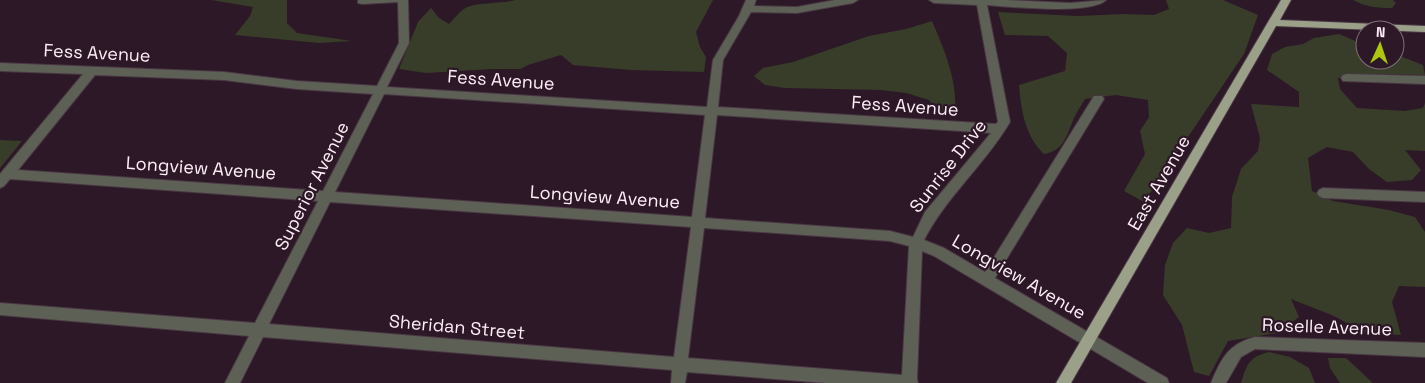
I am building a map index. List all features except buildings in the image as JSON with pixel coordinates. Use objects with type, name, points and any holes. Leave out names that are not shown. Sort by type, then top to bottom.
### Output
[{"type":"main road","name":"East Avenue","points":[[1063,383],[1286,0]]},
{"type":"main road","points":[[1272,23],[1425,29]]},
{"type":"street","points":[[362,1],[395,0]]},
{"type":"street","name":"Superior Avenue","points":[[232,383],[404,43],[402,0]]},
{"type":"street","points":[[678,383],[718,60],[750,4],[797,10],[853,0]]},
{"type":"street","points":[[934,0],[1070,6],[1095,3],[1101,0]]},
{"type":"street","name":"Sunrise Drive","points":[[910,383],[913,268],[916,243],[930,216],[1004,122],[981,2]]},
{"type":"street","name":"Fess Avenue","points":[[0,66],[224,76],[297,85],[1000,129]]},
{"type":"street","points":[[4,178],[92,71]]},
{"type":"street","points":[[1347,78],[1425,80]]},
{"type":"street","points":[[987,280],[1098,99]]},
{"type":"street","name":"Longview Avenue","points":[[4,178],[327,196],[890,236],[939,252],[1162,383]]},
{"type":"street","points":[[1323,193],[1425,197]]},
{"type":"street","name":"Sheridan Street","points":[[0,309],[910,383]]},
{"type":"street","name":"Roselle Avenue","points":[[1218,383],[1233,354],[1248,344],[1425,350]]},
{"type":"green space","points":[[211,0],[287,0],[287,23],[297,33],[352,41],[319,43],[235,35],[250,16],[253,7]]},
{"type":"green space","points":[[516,0],[713,0],[696,32],[700,47],[706,57],[704,72],[631,70],[573,65],[561,55],[520,69],[426,73],[399,69],[418,22],[431,8],[439,18],[449,24],[460,12],[468,7]]},
{"type":"green space","points":[[1166,0],[1223,0],[1258,15],[1244,54],[1144,202],[1124,191],[1145,154],[1140,131],[1149,117],[1148,100],[1116,95],[1085,99],[1061,145],[1057,149],[1044,154],[1028,131],[1021,104],[1019,85],[1065,71],[1067,53],[1048,36],[1005,35],[998,12],[1078,16],[1154,15],[1169,9]]},
{"type":"green space","points":[[1353,0],[1393,0],[1396,3],[1392,8],[1381,8],[1367,6]]},
{"type":"green space","points":[[932,21],[946,55],[952,79],[955,115],[940,115],[929,100],[906,93],[881,90],[785,88],[765,85],[754,76],[763,68],[793,62],[869,36],[906,29]]},
{"type":"green space","points":[[1339,34],[1355,41],[1355,70],[1405,70],[1405,58],[1423,65],[1425,75],[1365,74],[1338,78],[1340,89],[1357,108],[1405,111],[1423,108],[1425,103],[1425,151],[1405,150],[1421,170],[1412,180],[1387,182],[1369,169],[1353,152],[1327,147],[1308,158],[1312,191],[1333,201],[1389,210],[1415,217],[1425,232],[1425,287],[1399,286],[1392,302],[1401,335],[1365,333],[1334,316],[1291,299],[1299,317],[1277,333],[1228,341],[1209,376],[1194,372],[1182,325],[1163,295],[1165,265],[1173,243],[1187,228],[1209,233],[1231,228],[1232,197],[1241,169],[1258,151],[1260,138],[1251,104],[1299,107],[1299,92],[1267,70],[1272,54],[1285,47],[1303,44],[1314,38]]},
{"type":"green space","points":[[0,140],[22,141],[0,168]]},
{"type":"green space","points":[[1269,352],[1290,357],[1309,368],[1315,383],[1241,383],[1250,362],[1257,356]]},
{"type":"green space","points":[[1328,358],[1346,358],[1373,383],[1340,383],[1330,368]]}]
